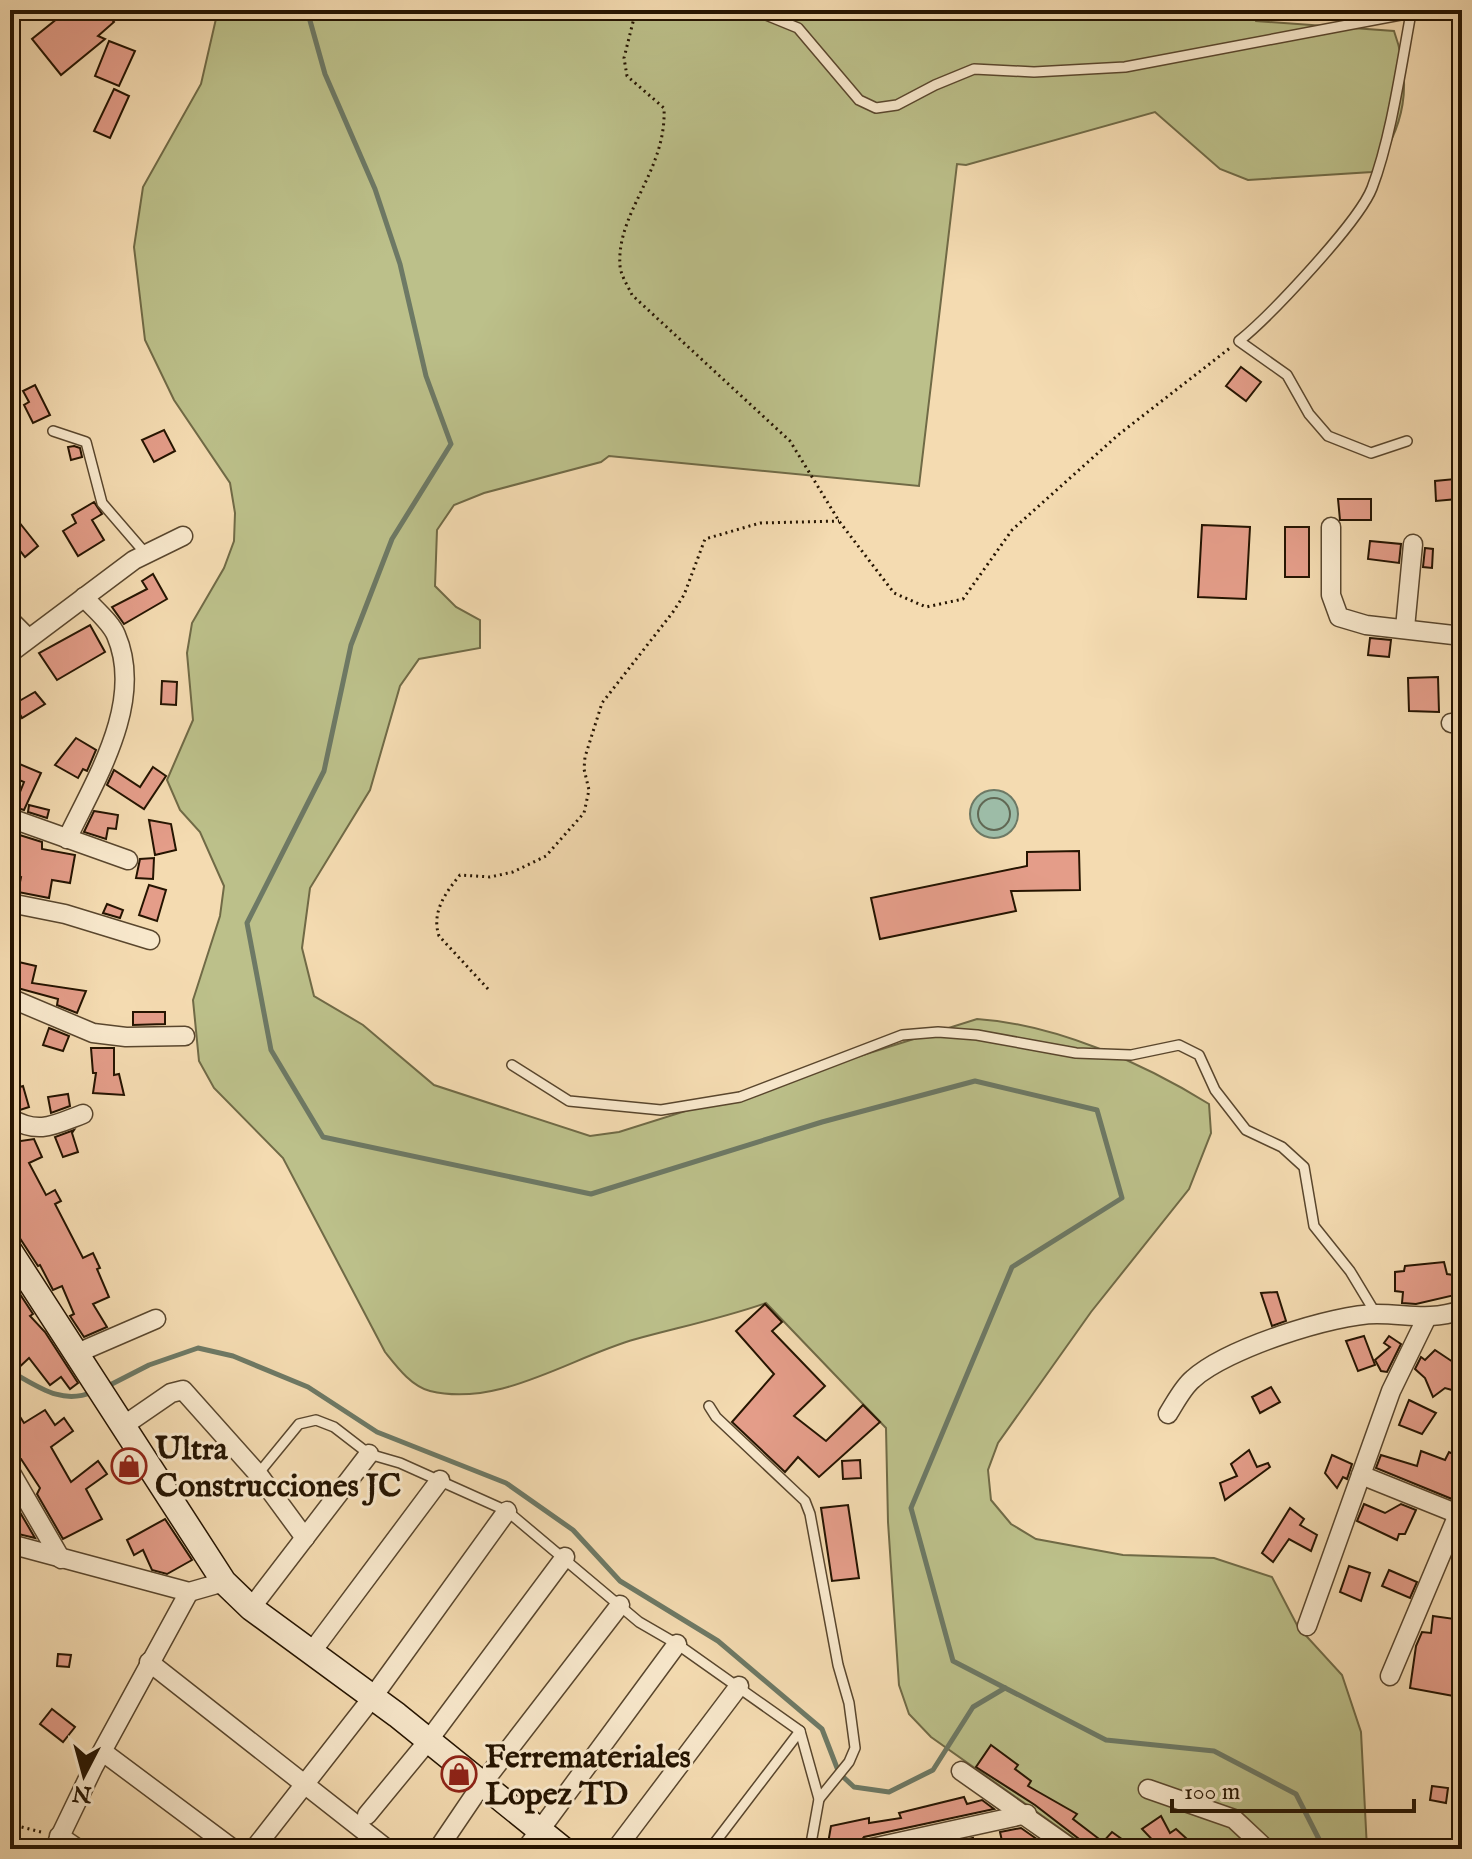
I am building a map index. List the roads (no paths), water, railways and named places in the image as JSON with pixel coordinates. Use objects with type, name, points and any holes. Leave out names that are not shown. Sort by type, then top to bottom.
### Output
[{"type":"main road","points":[[10,1251],[224,1582],[251,1608],[482,1784],[532,1840],[563,1849]]},
{"type":"street","points":[[1331,527],[1331,595],[1339,617],[1366,625],[1462,636]]},
{"type":"street","points":[[10,653],[146,554],[183,536]]},
{"type":"street","points":[[1405,628],[1413,544]]},
{"type":"street","points":[[67,839],[110,750],[125,684],[115,634],[84,597]]},
{"type":"street","points":[[10,620],[28,638]]},
{"type":"street","points":[[10,818],[128,860]]},
{"type":"street","points":[[10,903],[65,914],[150,940]]},
{"type":"street","points":[[10,998],[93,1033],[126,1037],[185,1036]]},
{"type":"street","points":[[10,1118],[28,1129],[50,1126],[83,1114]]},
{"type":"street","points":[[1168,1414],[1192,1379],[1244,1350],[1329,1321],[1376,1314],[1426,1319],[1461,1313]]},
{"type":"street","points":[[75,1354],[156,1319]]},
{"type":"street","points":[[1307,1626],[1391,1391],[1426,1319]]},
{"type":"street","points":[[123,1426],[171,1393],[183,1390],[258,1474],[305,1538]]},
{"type":"street","points":[[251,1608],[369,1454]]},
{"type":"street","points":[[10,1471],[61,1559]]},
{"type":"street","points":[[1361,1475],[1460,1510],[1390,1676]]},
{"type":"street","points":[[310,1654],[440,1480]]},
{"type":"street","points":[[254,1849],[372,1698],[507,1511]]},
{"type":"street","points":[[10,1544],[189,1592],[224,1582]]},
{"type":"street","points":[[367,1815],[428,1741],[565,1557]]},
{"type":"street","points":[[78,1849],[57,1843],[149,1662],[189,1592]]},
{"type":"street","points":[[438,1849],[482,1784],[620,1605]]},
{"type":"street","points":[[532,1840],[677,1644]]},
{"type":"street","points":[[149,1662],[387,1849]]},
{"type":"street","points":[[616,1849],[739,1686]]},
{"type":"street","points":[[103,1752],[233,1849]]},
{"type":"street","points":[[961,1771],[1027,1814],[1072,1849]]},
{"type":"street","points":[[1148,1789],[1234,1819],[1266,1849]]},
{"type":"street","points":[[867,1849],[903,1845],[1027,1814]]},
{"type":"lane","points":[[754,10],[798,28],[859,100],[876,108],[897,105],[974,69],[1034,72],[1125,67],[1423,10]]},
{"type":"lane","points":[[1407,441],[1371,453],[1328,436],[1309,414],[1287,375],[1239,341],[1262,322],[1348,223],[1371,190],[1411,13]]},
{"type":"lane","points":[[53,431],[86,442],[102,503],[146,554]]},
{"type":"lane","points":[[512,1065],[569,1101],[661,1110],[740,1097],[902,1035],[938,1032],[977,1035],[1076,1053],[1103,1054],[1131,1055],[1179,1045],[1199,1055],[1215,1090],[1246,1130],[1282,1147],[1304,1167],[1314,1226],[1350,1271],[1376,1314]]},
{"type":"lane","points":[[709,1406],[716,1417],[805,1501],[810,1514],[833,1640],[849,1703],[855,1748],[849,1762],[819,1799]]},
{"type":"lane","points":[[258,1474],[299,1424],[316,1420],[334,1427],[369,1454],[440,1480],[507,1511],[639,1622],[677,1644],[800,1731],[819,1799],[810,1849]]},
{"type":"lane","points":[[710,1849],[800,1731]]},
{"type":"water","points":[[994,790],[1011,797],[1018,814],[1011,831],[994,838],[977,831],[970,814],[977,797]]},
{"type":"waterway","points":[[307,10],[325,74],[375,189],[400,264],[426,376],[451,444],[392,539],[351,645],[324,771],[247,923],[271,1050],[323,1137],[591,1194],[822,1122],[975,1081],[1097,1110],[1122,1198],[1012,1267],[911,1508],[953,1661],[1106,1740],[1214,1751],[1296,1794],[1324,1849]]},
{"type":"waterway","points":[[106,1387],[149,1365],[198,1348],[233,1356],[308,1387],[377,1432],[506,1483],[573,1530],[620,1581],[718,1641],[822,1729],[839,1773],[854,1787],[889,1792],[933,1770],[973,1707],[1005,1688]]},
{"type":"waterway","points":[[10,1371],[60,1395],[93,1392]]},
{"type":"place","name":"Ultra Construcciones JC","points":[[129,1466]]},
{"type":"place","name":"Ferremateriales Lopez TD","points":[[459,1774]]}]
